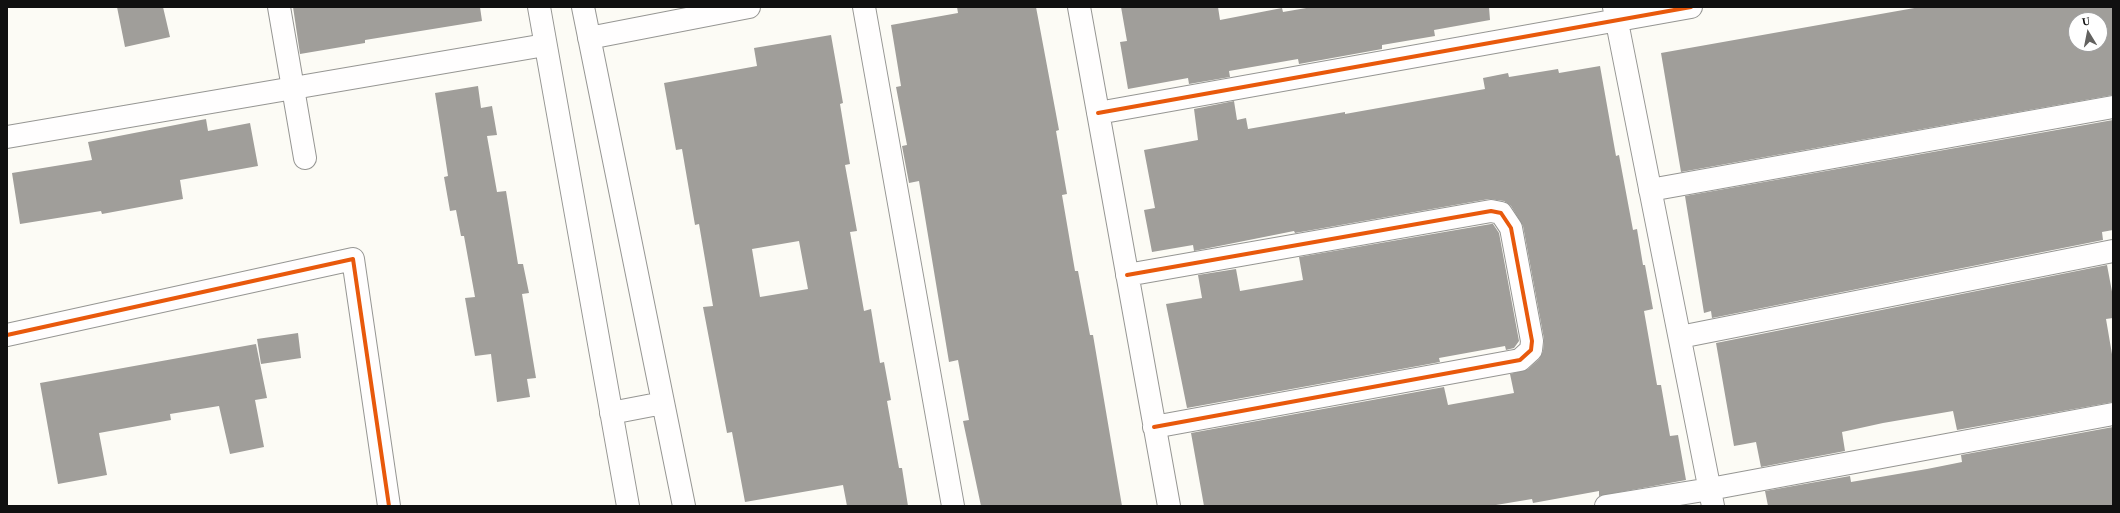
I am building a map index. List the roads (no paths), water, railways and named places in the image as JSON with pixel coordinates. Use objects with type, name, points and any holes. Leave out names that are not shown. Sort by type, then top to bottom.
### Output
[{"type":"street","points":[[279,7],[305,158]]},
{"type":"street","points":[[538,7],[628,506]]},
{"type":"street","points":[[582,7],[684,506]]},
{"type":"street","points":[[589,38],[749,7]]},
{"type":"street","points":[[864,7],[952,506]]},
{"type":"street","points":[[1079,7],[1169,506]]},
{"type":"street","points":[[1098,113],[1615,14],[1691,7]]},
{"type":"street","points":[[1615,14],[1711,498]]},
{"type":"street","points":[[7,137],[545,45]]},
{"type":"street","points":[[1650,190],[2113,107]]},
{"type":"street","points":[[1127,275],[1491,211],[1501,213],[1511,228],[1532,341],[1531,350],[1520,360],[1154,428]]},
{"type":"street","points":[[1680,337],[2113,251]]},
{"type":"street","points":[[7,335],[353,259],[389,506]]},
{"type":"street","points":[[611,413],[663,403]]},
{"type":"street","points":[[1606,506],[1711,498],[2113,414]]}]
